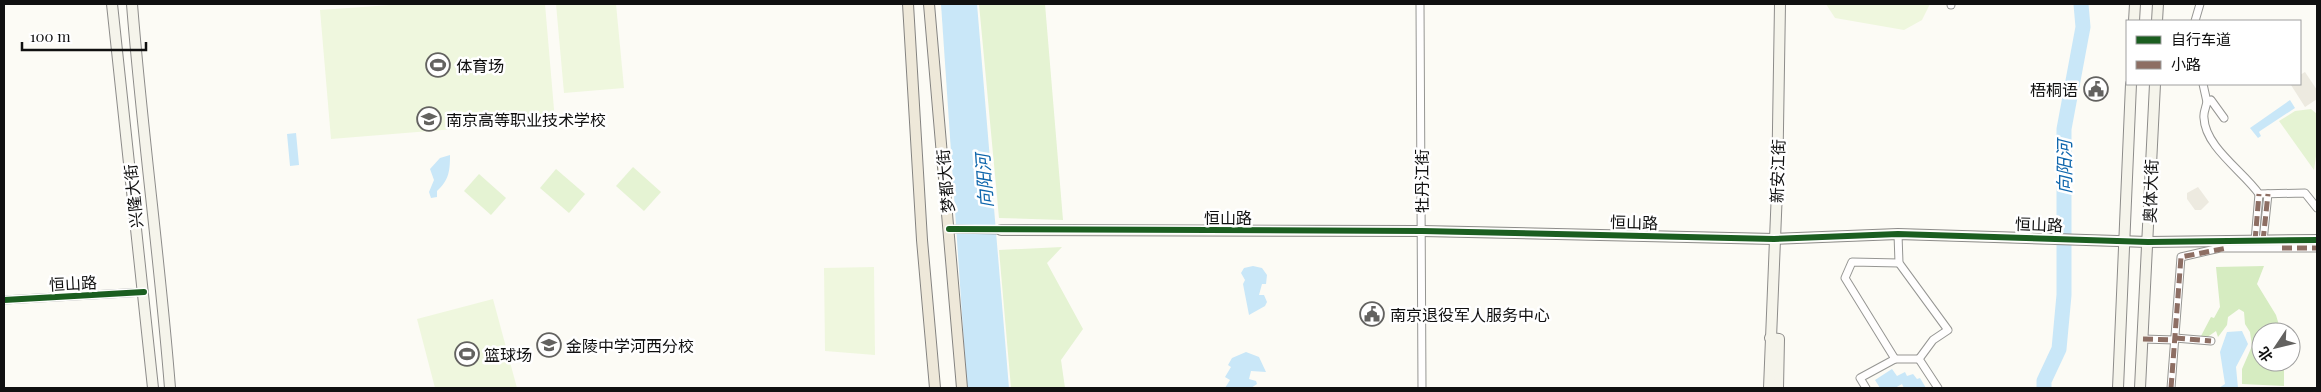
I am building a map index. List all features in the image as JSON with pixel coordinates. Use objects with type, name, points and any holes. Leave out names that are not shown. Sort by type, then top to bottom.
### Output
[{"type":"main road","name":"梦都大街","points":[[908,4],[922,240],[935,388]]},
{"type":"main road","name":"梦都大街","points":[[929,4],[962,388]]},
{"type":"street","name":"兴隆大街","points":[[112,4],[153,388]]},
{"type":"street","name":"兴隆大街","points":[[132,4],[140,111],[162,291],[170,388]]},
{"type":"street","name":"牡丹江街","points":[[1420,4],[1422,388]]},
{"type":"street","name":"新安江街","points":[[1769,388],[1777,190],[1780,4]]},
{"type":"street","points":[[2134,4],[2134,20]]},
{"type":"street","points":[[2158,4],[2158,20]]},
{"type":"street","points":[[2195,20],[2200,4]]},
{"type":"street","name":"奥体大街","points":[[2118,388],[2131,85]]},
{"type":"street","name":"奥体大街","points":[[2140,388],[2155,85]]},
{"type":"street","points":[[2203,85],[2207,102],[2203,117],[2206,129],[2223,154],[2243,173],[2259,194],[2259,241]]},
{"type":"street","points":[[2207,102],[2210,100],[2224,118]]},
{"type":"street","points":[[2259,194],[2305,193],[2317,208]]},
{"type":"street","points":[[2259,241],[2268,194]]},
{"type":"street","name":"恒山路","points":[[949,229],[979,231],[1422,231],[1774,239],[1898,234],[2148,242],[2317,240]]},
{"type":"street","points":[[1898,234],[1899,263],[1948,330],[1933,340],[1919,359]]},
{"type":"street","points":[[2171,388],[2181,258],[2220,248],[2317,248]]},
{"type":"street","points":[[1895,358],[1845,278],[1852,262],[1899,263]]},
{"type":"street","name":"恒山路","points":[[4,300],[144,292]]},
{"type":"street","name":"新安江街","points":[[1770,338],[1779,339],[1778,388]]},
{"type":"street","points":[[2143,339],[2211,340]]},
{"type":"street","points":[[1866,388],[1860,378],[1895,358],[1919,359]]},
{"type":"street","points":[[1919,359],[1938,388]]},
{"type":"green space","name":"体育场","points":[[404,4],[545,4],[555,121],[331,139],[320,10]]},
{"type":"green space","points":[[556,4],[616,4],[624,88],[564,93]]},
{"type":"green space","points":[[979,4],[1045,4],[1063,220],[999,218]]},
{"type":"green space","points":[[1826,4],[1930,4],[1922,20],[1904,30],[1835,18]]},
{"type":"green space","points":[[2311,109],[2317,114],[2317,149],[2314,170],[2279,121],[2295,111]]},
{"type":"green space","points":[[633,167],[661,192],[644,211],[616,186]]},
{"type":"green space","points":[[556,169],[585,194],[569,213],[540,188]]},
{"type":"green space","points":[[479,174],[506,198],[491,215],[464,191]]},
{"type":"green space","points":[[1062,247],[1047,263],[1083,329],[1061,360],[1065,388],[1011,388],[999,250]]},
{"type":"green space","points":[[2264,266],[2257,284],[2276,315],[2278,322],[2251,322],[2251,339],[2250,332],[2245,324],[2244,312],[2239,309],[2228,317],[2227,325],[2218,337],[2216,331],[2206,338],[2201,336],[2211,317],[2214,318],[2220,307],[2216,267]]},
{"type":"green space","points":[[874,267],[875,355],[825,351],[824,268]]},
{"type":"green space","name":"篮球场","points":[[493,299],[517,388],[435,388],[417,319]]},
{"type":"green space","points":[[2251,348],[2251,372],[2284,372],[2284,386],[2242,384],[2242,369]]},
{"type":"shaded area","points":[[2305,72],[2317,90],[2317,99],[2305,107],[2291,85],[2301,85],[2301,74]]},
{"type":"shaded area","points":[[2198,187],[2209,202],[2201,210],[2195,210],[2187,199],[2187,193]]},
{"type":"water","points":[[941,4],[977,4],[1009,388],[967,388]]},
{"type":"water","points":[[2290,100],[2295,108],[2260,131],[2261,136],[2258,138],[2250,128]]},
{"type":"water","points":[[296,133],[299,165],[290,166],[287,134]]},
{"type":"water","points":[[450,155],[449,171],[446,179],[437,191],[437,197],[431,198],[429,192],[434,180],[430,169],[440,158]]},
{"type":"water","points":[[1253,266],[1262,268],[1267,275],[1266,284],[1262,284],[1259,295],[1264,295],[1267,302],[1265,306],[1249,315],[1243,284],[1245,280],[1241,273],[1244,268]]},
{"type":"water","points":[[2242,331],[2248,344],[2236,367],[2238,388],[2219,388],[2225,384],[2220,352],[2227,332]]},
{"type":"water","points":[[1246,352],[1259,357],[1266,372],[1251,371],[1249,379],[1256,381],[1257,384],[1251,388],[1225,388],[1230,380],[1225,377],[1231,367],[1228,365],[1232,358]]},
{"type":"water","points":[[1892,369],[1897,376],[1905,372],[1907,376],[1913,374],[1917,379],[1920,378],[1926,388],[1904,388],[1902,384],[1895,388],[1880,388],[1875,380]]},
{"type":"waterway","name":"向阳河","points":[[2044,388],[2044,381],[2059,349],[2064,295],[2064,129],[2083,27],[2081,4]]},
{"type":"marked path","points":[[2255,241],[2259,194]]},
{"type":"marked path","points":[[2263,241],[2268,194]]},
{"type":"marked path","points":[[2171,388],[2181,257],[2227,248]]},
{"type":"marked path","points":[[2282,248],[2317,248]]},
{"type":"marked path","points":[[2175,338],[2211,341]]},
{"type":"marked path","points":[[2143,339],[2175,340]]},
{"type":"cycle path","points":[[949,229],[1422,231],[1774,239],[1898,234],[2148,242],[2317,240]]},
{"type":"cycle path","points":[[4,300],[144,292]]},
{"type":"place","name":"体育场","points":[[438,65]]},
{"type":"place","name":"梧桐语","points":[[2096,89]]},
{"type":"place","name":"南京高等职业技术学校","points":[[429,119]]},
{"type":"place","name":"南京退役军人服务中心","points":[[1372,314]]},
{"type":"place","name":"金陵中学河西分校","points":[[549,345]]},
{"type":"place","name":"篮球场","points":[[467,354]]}]
